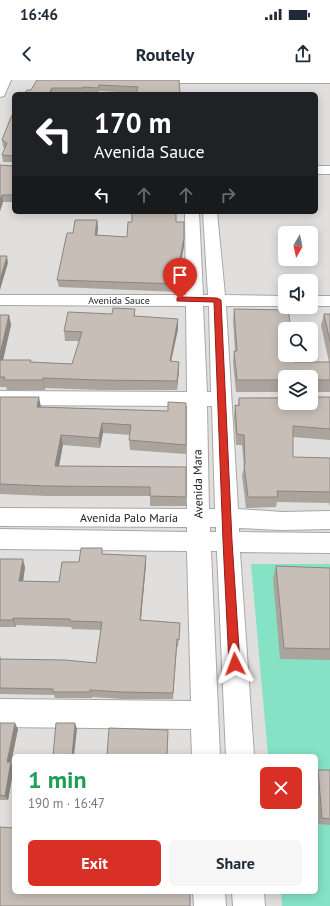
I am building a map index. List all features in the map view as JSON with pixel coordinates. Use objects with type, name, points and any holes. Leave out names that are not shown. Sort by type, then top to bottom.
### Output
[{"type":"street","points":[[0,93],[5,80]]},
{"type":"street","points":[[141,80],[330,80]]},
{"type":"street","points":[[188,80],[188,92]]},
{"type":"street","points":[[200,80],[201,92]]},
{"type":"street","points":[[318,170],[330,170]]},
{"type":"street","name":"Avenida Mara","points":[[192,214],[197,399],[198,518],[206,754]]},
{"type":"street","points":[[210,214],[217,300],[230,399],[227,518],[240,754]]},
{"type":"street","name":"Avenida Sauce","points":[[0,300],[122,301],[194,299],[278,301]]},
{"type":"street","points":[[318,301],[330,301]]},
{"type":"street","points":[[0,398],[230,399]]},
{"type":"street","name":"Avenida Palo María","points":[[0,517],[227,518],[282,521],[330,520]]},
{"type":"street","name":"Avenida Palo María","points":[[0,539],[330,543]]},
{"type":"street","points":[[0,713],[205,715]]},
{"type":"street","points":[[209,894],[210,906]]},
{"type":"street","points":[[248,894],[249,906]]},
{"type":"shaded area","points":[[0,80],[330,80],[330,906],[0,906]]},
{"type":"green space","points":[[251,564],[330,564],[330,906],[282,906],[281,894],[318,894],[318,754],[268,754]]},
{"type":"building","points":[[37,80],[179,80],[180,92],[137,92],[138,87],[99,85],[98,88],[52,88],[50,92],[26,92],[27,90],[31,90]]},
{"type":"building","points":[[12,115],[12,156],[2,155],[7,143],[2,140]]},
{"type":"building","points":[[0,165],[12,166],[12,195],[2,195],[0,200]]},
{"type":"building","points":[[132,214],[176,214],[176,222],[184,222],[184,238],[180,259],[178,284],[57,280],[67,233],[73,233],[75,220],[97,220],[95,235],[127,237],[128,222],[132,222]]},
{"type":"building","points":[[0,256],[7,256],[0,280]]},
{"type":"building","points":[[113,308],[135,309],[134,316],[178,319],[170,361],[179,362],[177,381],[43,378],[43,380],[4,380],[5,377],[0,377],[0,360],[31,360],[30,362],[72,364],[82,332],[64,331],[68,312],[112,314]]},
{"type":"building","points":[[234,309],[278,310],[278,314],[289,314],[290,322],[278,322],[278,362],[330,362],[330,380],[318,380],[318,370],[278,370],[278,380],[237,380],[234,351],[237,351]]},
{"type":"building","points":[[324,314],[330,314],[330,342]]},
{"type":"building","points":[[0,315],[9,315],[0,354]]},
{"type":"building","points":[[0,397],[39,397],[37,407],[168,411],[168,402],[186,403],[186,445],[129,440],[131,425],[102,423],[99,438],[61,435],[55,466],[186,467],[186,497],[150,496],[150,487],[0,484]]},
{"type":"building","points":[[318,397],[330,397],[330,429],[293,426],[293,457],[330,458],[330,492],[277,491],[278,497],[248,497],[244,465],[244,435],[237,434],[235,405],[239,406],[239,398],[278,398],[278,410],[318,410]]},
{"type":"building","points":[[81,548],[102,548],[102,554],[146,556],[140,620],[180,623],[179,640],[177,639],[173,693],[90,690],[90,692],[53,692],[53,689],[0,688],[0,659],[65,660],[96,663],[102,622],[70,621],[70,619],[13,618],[13,620],[0,620],[0,559],[23,559],[19,581],[59,582],[62,562],[79,562]]},
{"type":"building","points":[[276,566],[330,568],[330,649],[284,648]]},
{"type":"building","points":[[0,723],[15,723],[7,762],[11,762],[5,796],[0,795]]},
{"type":"building","points":[[56,723],[75,723],[72,754],[53,754]]},
{"type":"building","points":[[109,728],[168,730],[167,754],[107,754]]},
{"type":"building","points":[[318,770],[330,770],[330,819],[322,818]]},
{"type":"building","points":[[0,827],[12,828],[12,894],[190,894],[190,906],[0,906]]},
{"type":"route","points":[[180,299],[217,300],[235,664]]}]
